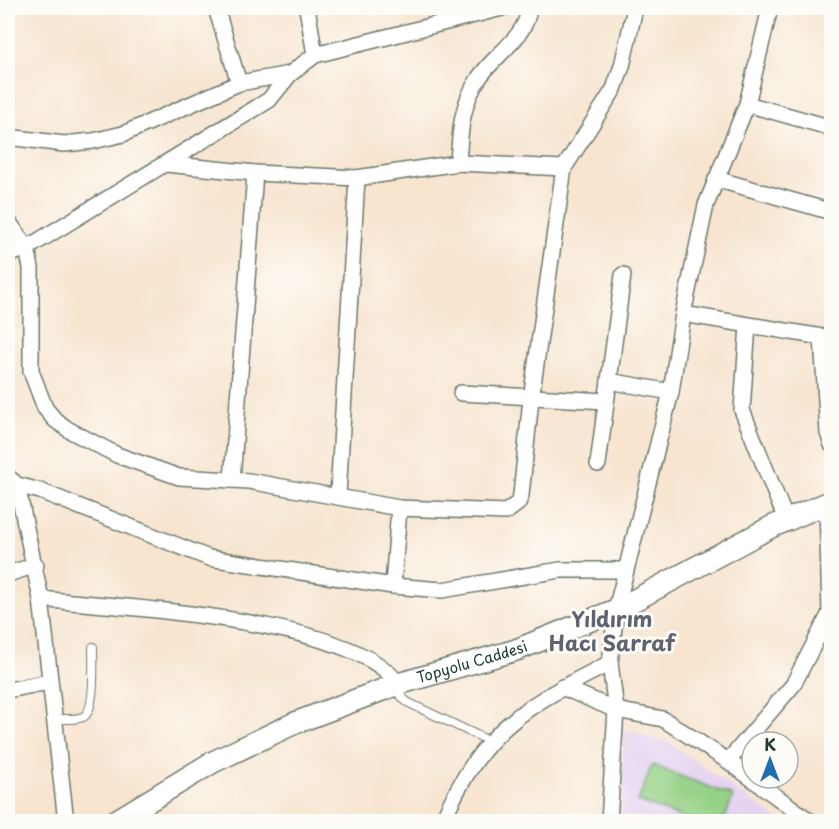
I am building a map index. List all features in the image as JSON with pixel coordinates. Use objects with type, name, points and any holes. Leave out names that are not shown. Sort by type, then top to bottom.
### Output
[{"type":"street","points":[[216,8],[239,83]]},
{"type":"street","points":[[308,8],[315,56]]},
{"type":"street","points":[[8,255],[27,248],[269,100],[290,74],[315,56],[502,8]]},
{"type":"street","points":[[458,163],[462,117],[469,95],[479,78],[523,27],[529,8]]},
{"type":"street","points":[[8,221],[27,248],[32,293],[31,371],[45,408],[55,420],[117,455],[179,477],[232,480],[338,495],[399,508],[498,513],[514,508],[521,495],[531,397],[564,168],[614,89],[625,56],[635,8]]},
{"type":"street","points":[[609,822],[616,710],[610,663],[616,610],[670,392],[683,314],[706,205],[747,104],[770,8]]},
{"type":"street","points":[[8,137],[44,143],[93,141],[123,134],[239,83],[290,74]]},
{"type":"street","points":[[747,104],[831,128]]},
{"type":"street","points":[[166,164],[255,173],[357,178],[458,163],[564,168]]},
{"type":"street","points":[[232,480],[255,173]]},
{"type":"street","points":[[338,495],[357,178]]},
{"type":"street","points":[[716,179],[831,212]]},
{"type":"street","points":[[598,464],[623,275]]},
{"type":"street","points":[[683,314],[822,337],[828,433],[831,445]]},
{"type":"street","points":[[748,325],[742,410],[786,520]]},
{"type":"street","points":[[609,381],[670,392]]},
{"type":"street","points":[[461,393],[606,401]]},
{"type":"street","points":[[12,481],[209,558],[393,586],[442,590],[560,570],[625,570]]},
{"type":"street","points":[[12,481],[36,565],[66,822]]},
{"type":"street","points":[[728,761],[793,685],[831,613],[829,502]]},
{"type":"street","name":"Topyolu Caddesi","points":[[114,822],[213,762],[249,744],[342,704],[398,684],[516,650],[616,610],[786,520],[829,502]]},
{"type":"street","points":[[393,586],[399,508]]},
{"type":"street","points":[[8,574],[36,565]]},
{"type":"street","points":[[41,599],[188,614],[252,624],[321,640],[373,661],[392,675],[398,684]]},
{"type":"street","points":[[442,822],[470,769],[489,741],[522,712],[562,687],[610,663]]},
{"type":"street","points":[[8,690],[49,682]]},
{"type":"street","points":[[562,687],[616,710],[663,718],[728,761],[811,822]]},
{"type":"lane","points":[[54,719],[83,717],[88,712],[92,703],[93,647]]},
{"type":"lane","points":[[398,684],[399,694],[407,702],[489,741]]},
{"type":"shaded area","points":[[624,729],[671,744],[780,821],[621,822]]},
{"type":"green space","points":[[652,765],[733,796],[724,821],[691,821],[638,801]]},
{"type":"district","name":"Yıldırım Hacı Sarraf","points":[[612,632]]}]
